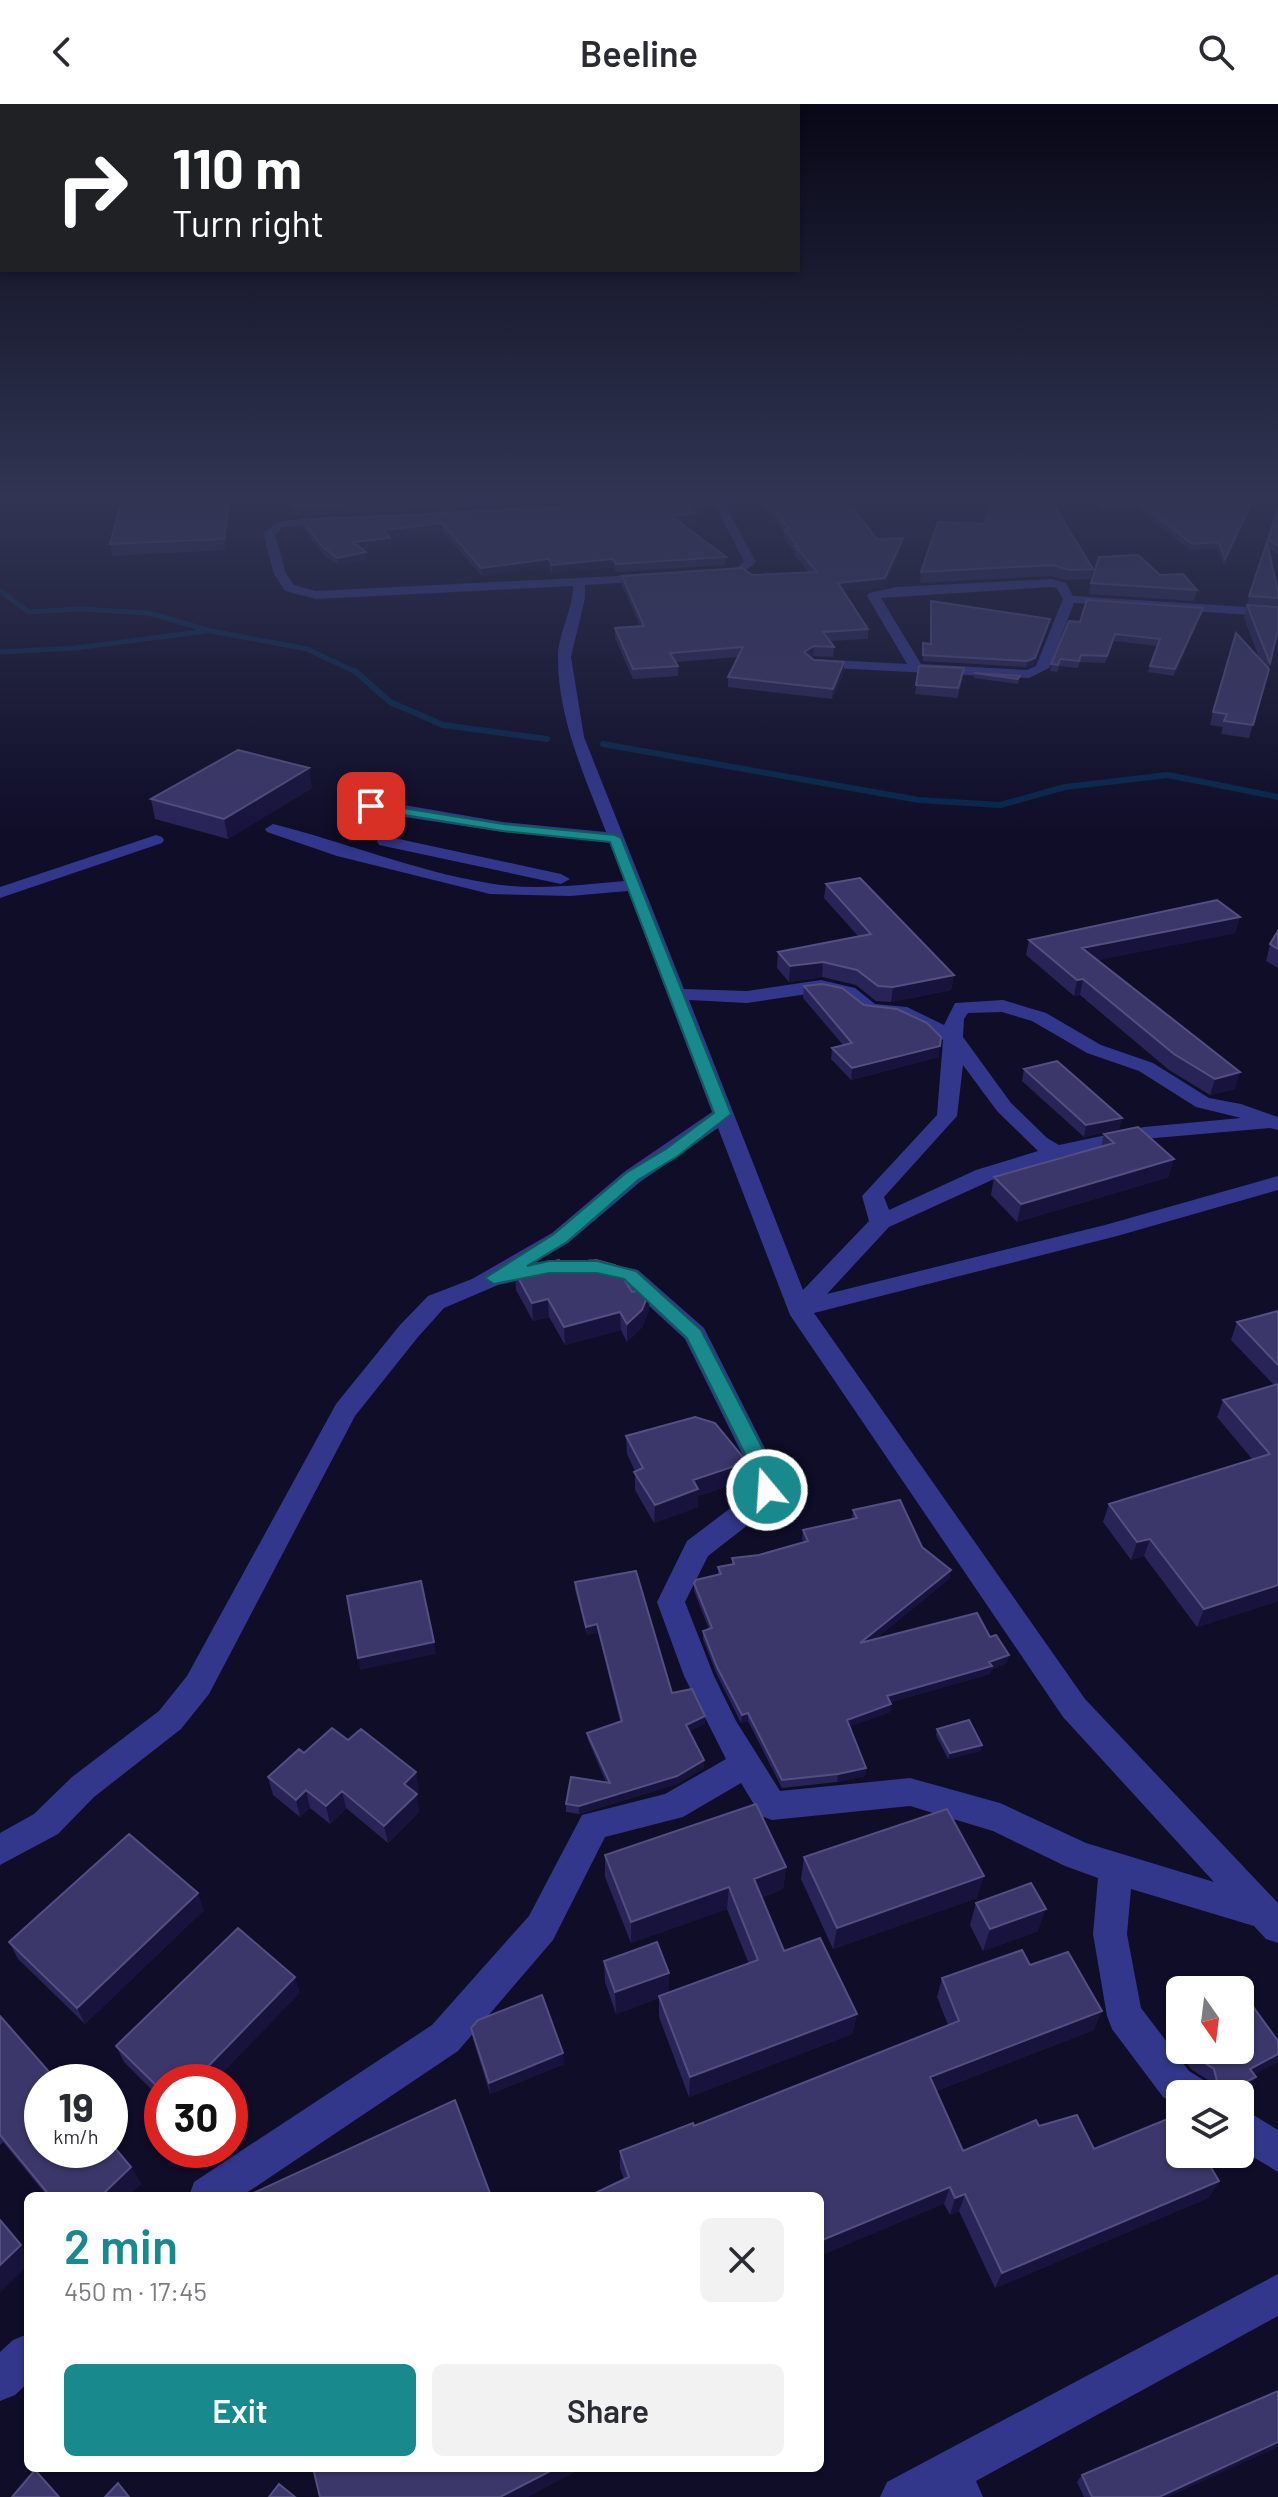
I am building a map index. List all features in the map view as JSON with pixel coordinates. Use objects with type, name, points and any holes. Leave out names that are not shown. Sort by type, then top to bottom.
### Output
[{"type":"street","points":[[576,611],[564,657],[577,737],[799,1309],[1074,1708],[1270,1920]]},
{"type":"street","points":[[882,611],[917,669]]},
{"type":"street","points":[[813,663],[1036,672],[1042,668],[1064,611]]},
{"type":"street","points":[[1243,611],[1278,613]]},
{"type":"street","points":[[345,804],[398,809],[503,827],[615,838]]},
{"type":"street","points":[[273,829],[343,852],[490,889],[570,891],[633,885]]},
{"type":"street","points":[[0,893],[156,840]]},
{"type":"street","points":[[385,841],[606,888]]},
{"type":"street","points":[[675,994],[747,997],[821,986],[848,992],[870,1009],[900,1011],[953,1037],[1004,1107],[1039,1143],[1056,1152]]},
{"type":"street","points":[[881,1222],[873,1196],[947,1116],[953,1067],[954,1019],[962,1007],[1003,1006],[1039,1017],[1094,1049],[1146,1067],[1203,1103],[1234,1108],[1274,1123]]},
{"type":"street","points":[[0,1850],[46,1824],[83,1787],[170,1720],[198,1685],[345,1411],[436,1302],[494,1278],[560,1238],[632,1177],[723,1114]]},
{"type":"street","points":[[799,1309],[881,1222],[984,1175],[1056,1152],[1144,1133],[1274,1123]]},
{"type":"street","points":[[799,1309],[1109,1231],[1278,1183]]},
{"type":"street","points":[[494,1278],[549,1267],[597,1267],[630,1275],[695,1334],[768,1480],[761,1500],[697,1549],[671,1602],[699,1676],[725,1730],[772,1806],[910,1792],[1000,1818],[1077,1855],[1270,1920]]},
{"type":"street","points":[[214,2192],[445,2038],[541,1928],[594,1825],[672,1807],[746,1764]]},
{"type":"street","points":[[1116,1869],[1110,1934],[1125,2016],[1173,2080]]},
{"type":"street","points":[[1254,2136],[1278,2153]]},
{"type":"street","points":[[902,2497],[955,2484],[1278,2294]]},
{"type":"street","points":[[0,2380],[24,2359]]},
{"type":"building","points":[[637,611],[856,611],[868,629],[823,632],[834,647],[814,646],[804,652],[814,660],[844,662],[833,689],[728,677],[743,647],[670,653],[678,666],[633,669],[615,628],[644,626]]},
{"type":"building","points":[[931,611],[995,611],[1050,619],[1035,658],[1027,661],[923,655],[923,643],[931,644]]},
{"type":"building","points":[[1084,611],[1202,611],[1175,669],[1150,666],[1160,639],[1115,634],[1107,656],[1081,655],[1079,661],[1060,659],[1058,665],[1051,664],[1069,621],[1080,622]]},
{"type":"building","points":[[1249,611],[1278,611],[1278,630],[1270,663]]},
{"type":"building","points":[[1236,633],[1269,669],[1253,725],[1224,721],[1227,714],[1213,712]]},
{"type":"building","points":[[919,666],[964,668],[958,688],[916,685]]},
{"type":"building","points":[[974,673],[1020,676],[1018,679]]},
{"type":"building","points":[[238,750],[309,768],[224,819],[151,799]]},
{"type":"building","points":[[860,878],[954,975],[893,987],[878,986],[857,970],[823,962],[790,966],[778,952],[871,934],[826,884]]},
{"type":"building","points":[[1217,900],[1240,917],[1082,948],[1240,1072],[1215,1079],[1174,1054],[1083,979],[1077,980],[1029,940]]},
{"type":"building","points":[[1278,931],[1278,949],[1270,944]]},
{"type":"building","points":[[822,984],[842,988],[864,1005],[897,1009],[927,1023],[941,1037],[940,1046],[852,1068],[832,1048],[852,1043],[804,986]]},
{"type":"building","points":[[1057,1061],[1122,1118],[1086,1125],[1024,1069]]},
{"type":"building","points":[[1138,1127],[1174,1159],[1021,1204],[994,1177],[1114,1143],[1104,1134]]},
{"type":"building","points":[[559,1260],[563,1266],[596,1260],[615,1265],[632,1292],[646,1289],[649,1292],[642,1310],[627,1324],[620,1312],[564,1327],[548,1299],[532,1303],[515,1272]]},
{"type":"building","points":[[1278,1311],[1278,1365],[1237,1322]]},
{"type":"building","points":[[1278,1384],[1278,1585],[1204,1609],[1150,1539],[1137,1542],[1109,1504],[1270,1454],[1223,1400]]},
{"type":"building","points":[[695,1417],[715,1423],[747,1462],[693,1480],[698,1489],[655,1505],[634,1472],[643,1468],[626,1436]]},
{"type":"building","points":[[900,1500],[922,1547],[951,1570],[860,1643],[977,1613],[990,1637],[996,1635],[1009,1655],[989,1662],[992,1666],[887,1696],[891,1704],[847,1720],[866,1768],[782,1780],[748,1713],[742,1715],[717,1667],[703,1631],[712,1628],[694,1583],[721,1574],[718,1567],[734,1564],[732,1558],[759,1555],[808,1541],[803,1530],[857,1518],[853,1510]]},
{"type":"building","points":[[636,1571],[672,1693],[692,1689],[705,1716],[686,1725],[704,1760],[677,1776],[579,1806],[566,1804],[571,1777],[610,1783],[587,1733],[622,1721],[597,1624],[586,1627],[575,1582]]},
{"type":"building","points":[[421,1581],[434,1642],[358,1658],[347,1596]]},
{"type":"building","points":[[969,1720],[982,1745],[950,1753],[937,1729]]},
{"type":"building","points":[[332,1728],[348,1740],[361,1729],[416,1772],[404,1784],[417,1794],[384,1826],[342,1791],[326,1806],[306,1790],[296,1800],[268,1777],[299,1749],[304,1753]]},
{"type":"building","points":[[756,1804],[786,1867],[754,1879],[784,1951],[820,1938],[857,2014],[690,2077],[659,1996],[758,1960],[729,1887],[631,1922],[605,1855]]},
{"type":"building","points":[[947,1809],[984,1876],[837,1928],[804,1857]]},
{"type":"building","points":[[129,1834],[198,1893],[77,2008],[9,1942]]},
{"type":"building","points":[[1031,1883],[1046,1909],[990,1929],[976,1903]]},
{"type":"building","points":[[238,1928],[295,1977],[210,2064],[144,2064],[144,2073],[116,2046]]},
{"type":"building","points":[[657,1942],[669,1973],[615,1992],[604,1961]]},
{"type":"building","points":[[1022,1950],[1030,1965],[1068,1952],[1102,2011],[930,2077],[963,2151],[1036,2120],[1039,2126],[1077,2115],[1094,2149],[1166,2120],[1166,2168],[1211,2168],[1219,2181],[1002,2273],[965,2194],[955,2198],[950,2187],[824,2239],[824,2192],[597,2192],[629,2177],[620,2151],[693,2123],[694,2126],[959,2021],[942,1978]]},
{"type":"building","points":[[542,1995],[563,2053],[489,2083],[471,2028],[478,2020]]},
{"type":"building","points":[[1254,2008],[1278,2041],[1278,2054],[1250,2069],[1256,2077],[1250,2080],[1217,2080],[1214,2069],[1206,2064],[1254,2064]]},
{"type":"building","points":[[0,2016],[42,2064],[24,2064],[24,2164],[0,2135]]},
{"type":"building","points":[[455,2100],[490,2192],[256,2192]]},
{"type":"building","points":[[128,2163],[131,2167],[105,2192],[47,2192],[27,2168],[128,2168]]},
{"type":"building","points":[[0,2220],[21,2245],[0,2265]]},
{"type":"building","points":[[1278,2391],[1278,2442],[1159,2497],[1092,2497],[1082,2475]]},
{"type":"building","points":[[33,2472],[37,2472],[59,2497],[12,2497]]},
{"type":"building","points":[[314,2472],[548,2472],[500,2497],[320,2497]]},
{"type":"building","points":[[118,2483],[129,2497],[105,2497]]},
{"type":"building","points":[[279,2484],[295,2497],[269,2497]]},
{"type":"waterway","points":[[27,611],[52,611]]},
{"type":"waterway","points":[[109,611],[149,613],[211,631],[307,649],[356,672]]},
{"type":"waterway","points":[[0,652],[76,648],[207,631]]},
{"type":"waterway","points":[[356,672],[390,702],[443,725],[547,739]]},
{"type":"waterway","points":[[603,744],[919,800],[1000,805],[1065,787],[1168,775],[1278,797]]},
{"type":"route","points":[[371,806],[503,827],[615,838],[723,1114],[632,1177],[560,1238],[494,1278],[549,1267],[597,1267],[630,1275],[695,1334],[768,1480],[767,1490]]}]
